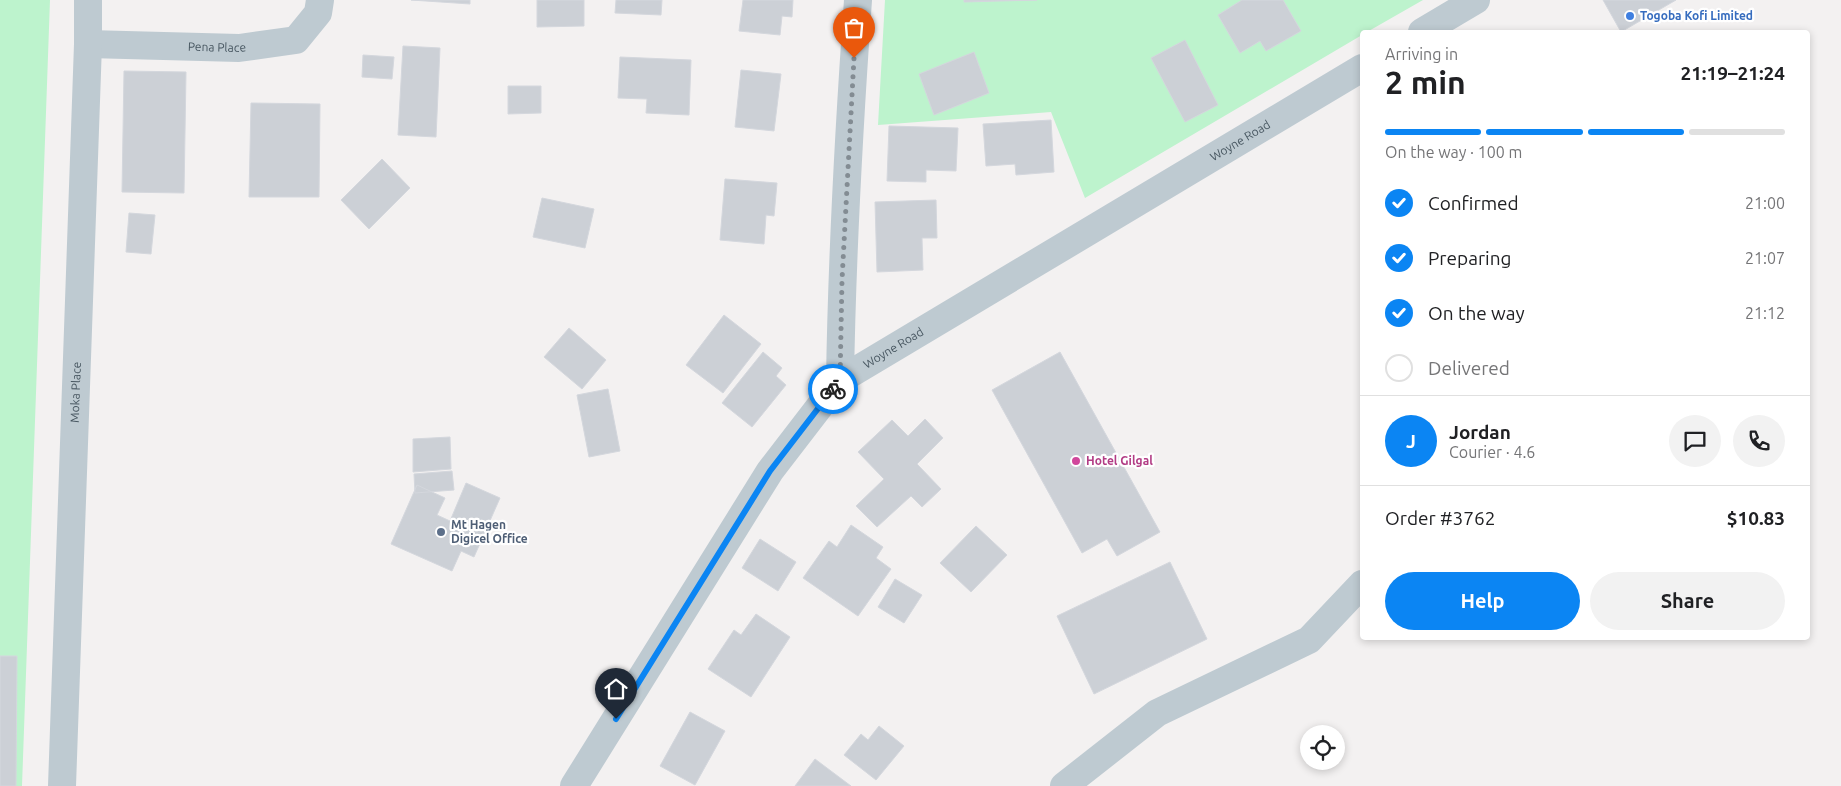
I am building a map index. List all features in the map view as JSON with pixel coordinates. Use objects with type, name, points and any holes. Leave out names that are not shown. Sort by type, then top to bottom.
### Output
[{"type":"street","name":"Moka Place","points":[[62,786],[88,0]]},
{"type":"street","name":"Pena Place","points":[[88,44],[239,48],[296,40],[318,13],[320,0]]},
{"type":"street","points":[[840,380],[848,140],[858,0]]},
{"type":"street","points":[[1425,30],[1476,0]]},
{"type":"street","name":"Woyne Road","points":[[574,786],[770,471],[840,380],[1360,69]]},
{"type":"street","points":[[1064,786],[1157,713],[1310,640],[1360,586]]},
{"type":"green space","points":[[0,0],[50,0],[22,786],[0,786]]},
{"type":"green space","points":[[885,0],[1423,0],[1370,30],[1360,30],[1360,36],[1085,198],[1051,112],[878,125]]},
{"type":"building","points":[[411,0],[470,0],[470,4]]},
{"type":"building","points":[[537,0],[584,0],[584,26],[537,27]]},
{"type":"building","points":[[616,0],[662,0],[661,15],[615,13]]},
{"type":"building","points":[[743,0],[793,0],[792,17],[782,16],[780,35],[739,31]]},
{"type":"building","points":[[964,0],[1037,0],[964,2]]},
{"type":"building","points":[[1242,0],[1283,0],[1301,31],[1266,51],[1260,41],[1240,53],[1218,15]]},
{"type":"building","name":"Togoba Kofi Limited","points":[[1603,0],[1676,0],[1624,30],[1620,30]]},
{"type":"building","points":[[1185,40],[1218,105],[1185,122],[1151,58]]},
{"type":"building","points":[[403,46],[440,48],[436,137],[398,135]]},
{"type":"building","points":[[974,52],[989,93],[934,115],[919,74]]},
{"type":"building","points":[[363,55],[394,57],[392,79],[362,77]]},
{"type":"building","points":[[620,57],[691,60],[689,115],[646,113],[647,99],[618,98]]},
{"type":"building","points":[[741,70],[781,74],[774,131],[735,127]]},
{"type":"building","points":[[124,71],[186,72],[184,193],[122,192]]},
{"type":"building","points":[[508,86],[541,86],[541,113],[508,114]]},
{"type":"building","points":[[251,103],[320,104],[319,197],[249,197]]},
{"type":"building","points":[[1051,120],[1054,172],[1016,175],[1015,164],[986,166],[983,124]]},
{"type":"building","points":[[889,126],[958,128],[956,171],[926,170],[926,182],[887,181]]},
{"type":"building","points":[[382,159],[410,188],[369,229],[341,200]]},
{"type":"building","points":[[725,179],[777,183],[774,216],[766,215],[764,244],[720,240]]},
{"type":"building","points":[[542,198],[594,209],[585,248],[533,237]]},
{"type":"building","points":[[936,200],[937,238],[922,238],[923,270],[877,272],[875,202]]},
{"type":"building","points":[[129,213],[155,215],[151,254],[126,252]]},
{"type":"building","points":[[724,315],[761,344],[723,393],[686,365]]},
{"type":"building","points":[[569,328],[606,360],[582,389],[544,357]]},
{"type":"building","points":[[763,352],[782,368],[776,376],[786,385],[752,427],[722,403]]},
{"type":"building","name":"Hotel Gilgal","points":[[1060,352],[1160,532],[1117,556],[1107,539],[1082,553],[992,390]]},
{"type":"building","points":[[608,389],[620,451],[589,457],[577,395]]},
{"type":"building","points":[[925,419],[943,438],[917,464],[941,489],[922,507],[911,496],[877,527],[856,506],[884,479],[858,452],[892,420],[908,436]]},
{"type":"building","points":[[450,437],[451,469],[413,472],[413,439]]},
{"type":"building","points":[[452,471],[454,490],[415,493],[414,474]]},
{"type":"building","name":"Mt Hagen Digicel Office","points":[[466,483],[500,498],[474,557],[461,551],[452,571],[391,544],[417,485],[445,498],[437,515],[450,521]]},
{"type":"building","points":[[851,525],[883,547],[876,558],[891,569],[858,616],[803,578],[829,541],[837,547]]},
{"type":"building","points":[[976,526],[1007,555],[971,592],[940,563]]},
{"type":"building","points":[[760,539],[796,562],[778,591],[742,568]]},
{"type":"building","points":[[1170,562],[1207,639],[1094,694],[1057,616]]},
{"type":"building","points":[[895,579],[922,595],[904,623],[878,607]]},
{"type":"building","points":[[756,614],[790,637],[751,697],[708,669],[734,630],[741,635]]},
{"type":"building","points":[[0,656],[17,656],[16,786],[0,786]]},
{"type":"building","points":[[690,712],[725,731],[695,785],[660,766]]},
{"type":"building","points":[[879,726],[904,746],[876,780],[844,755],[861,734],[868,740]]},
{"type":"building","points":[[815,759],[851,786],[795,786]]},
{"type":"way so far","points":[[833,389],[840,380],[848,140],[854,58]]},
{"type":"place","name":"Togoba Kofi Limited","points":[[1630,16]]},
{"type":"place","name":"Hotel Gilgal","points":[[1076,461]]},
{"type":"place","name":"Mt Hagen Digicel Office","points":[[441,532]]},
{"type":"route","points":[[616,719],[770,471],[833,389]]}]
